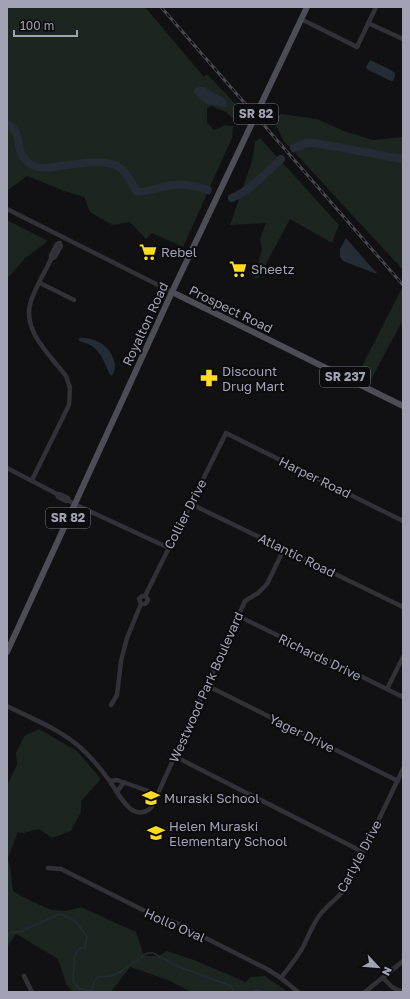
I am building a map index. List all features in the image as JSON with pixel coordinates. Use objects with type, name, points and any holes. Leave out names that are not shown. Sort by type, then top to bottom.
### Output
[{"type":"main road","name":"Royalton Road","points":[[7,652],[71,502],[307,7]]},
{"type":"main road","name":"Prospect Road","points":[[172,292],[403,406]]},
{"type":"street","points":[[301,19],[357,47],[376,7]]},
{"type":"street","points":[[368,23],[403,39]]},
{"type":"street","name":"Prospect Road","points":[[7,209],[172,292]]},
{"type":"street","points":[[32,480],[67,410],[70,394],[69,382],[66,376],[35,336],[30,324],[29,315],[30,302],[51,259],[55,257],[63,237]]},
{"type":"street","points":[[40,283],[74,300]]},
{"type":"street","name":"Collier Drive","points":[[111,705],[117,695],[121,661],[127,638],[141,604],[145,604],[147,602],[148,599],[146,596],[226,433]]},
{"type":"street","name":"Harper Road","points":[[226,433],[403,521]]},
{"type":"street","points":[[7,468],[57,494],[68,498],[71,502],[169,548]]},
{"type":"street","name":"Atlantic Road","points":[[191,504],[403,607]]},
{"type":"street","name":"Westwood Park Boulevard","points":[[159,791],[245,601],[258,593],[267,584],[284,549]]},
{"type":"street","name":"Richards Drive","points":[[238,616],[403,697]]},
{"type":"street","points":[[387,689],[403,657]]},
{"type":"street","name":"Yager Drive","points":[[206,685],[398,781]]},
{"type":"street","points":[[7,706],[70,739],[94,761],[117,792],[134,811],[139,812],[151,808],[155,802],[155,797],[151,792],[117,780],[110,781]]},
{"type":"street","points":[[174,756],[363,852]]},
{"type":"street","name":"Carlyle Drive","points":[[281,978],[302,948],[320,915],[326,907],[340,895],[346,886],[403,769]]},
{"type":"street","points":[[117,792],[124,782]]},
{"type":"street","name":"Hollo Oval","points":[[48,868],[61,869],[141,909],[176,923],[267,969],[298,992]]},
{"type":"street","points":[[365,992],[403,961]]},
{"type":"street","points":[[24,976],[32,992]]},
{"type":"street","points":[[383,978],[392,987],[402,992]]},
{"type":"shaded area","points":[[7,7],[145,7],[204,77],[207,74],[246,115],[242,122],[234,119],[226,112],[211,106],[207,108],[207,123],[214,130],[225,125],[233,126],[232,138],[183,247],[152,233],[146,239],[130,222],[112,225],[90,212],[84,197],[64,191],[27,176],[7,191]]},
{"type":"shaded area","points":[[370,60],[395,73],[393,81],[368,70],[366,67]]},
{"type":"shaded area","points":[[198,87],[204,87],[225,99],[227,106],[206,104],[194,93],[195,89]]},
{"type":"shaded area","points":[[281,114],[317,119],[344,131],[373,140],[403,137],[403,270],[284,141],[272,118]]},
{"type":"shaded area","points":[[260,138],[339,225],[332,243],[290,219],[258,279],[254,277],[262,249],[260,239],[266,223],[230,225],[252,161],[255,142]]},
{"type":"shaded area","points":[[7,220],[48,241],[24,259],[7,279]]},
{"type":"shaded area","points":[[346,238],[377,273],[343,261],[340,257],[340,249]]},
{"type":"shaded area","points":[[402,288],[403,320],[370,381],[357,376]]},
{"type":"shaded area","points":[[80,338],[92,339],[107,348],[111,353],[115,364],[114,372],[111,376],[96,349],[78,340]]},
{"type":"shaded area","points":[[39,729],[77,751],[101,779],[81,801],[81,812],[71,831],[52,838],[39,829],[23,833],[18,832],[8,858],[14,892],[52,910],[66,911],[81,907],[136,932],[144,956],[159,956],[167,951],[194,960],[246,982],[250,977],[265,976],[288,992],[191,992],[168,980],[130,967],[111,992],[73,992],[66,984],[58,959],[16,934],[7,947],[7,785],[17,765],[16,753],[24,736]]},
{"type":"waterway","points":[[7,124],[13,128],[16,134],[20,152],[23,157],[28,163],[40,168],[91,162],[107,163],[113,164],[122,169],[137,192],[179,185],[191,185],[208,190]]},
{"type":"waterway","points":[[294,148],[306,143],[314,143],[403,159]]},
{"type":"waterway","points":[[232,198],[252,186],[281,159]]},
{"type":"waterway","points":[[7,939],[10,932],[20,932],[59,914],[68,917],[75,922],[87,937],[85,948],[81,948],[77,951],[75,956],[73,980],[78,988],[88,991],[92,990],[94,982],[98,977],[111,976],[120,972],[144,955],[153,953],[177,966],[231,986],[234,992]]},
{"type":"waterway","points":[[251,992],[257,990],[266,992]]},
{"type":"railway","points":[[161,7],[403,285]]},
{"type":"place","name":"Rebel","points":[[148,252]]},
{"type":"place","name":"Sheetz","points":[[238,269]]},
{"type":"place","name":"Discount Drug Mart","points":[[209,378]]},
{"type":"place","name":"Muraski School","points":[[151,798]]},
{"type":"place","name":"Helen Muraski Elementary School","points":[[156,833]]}]
